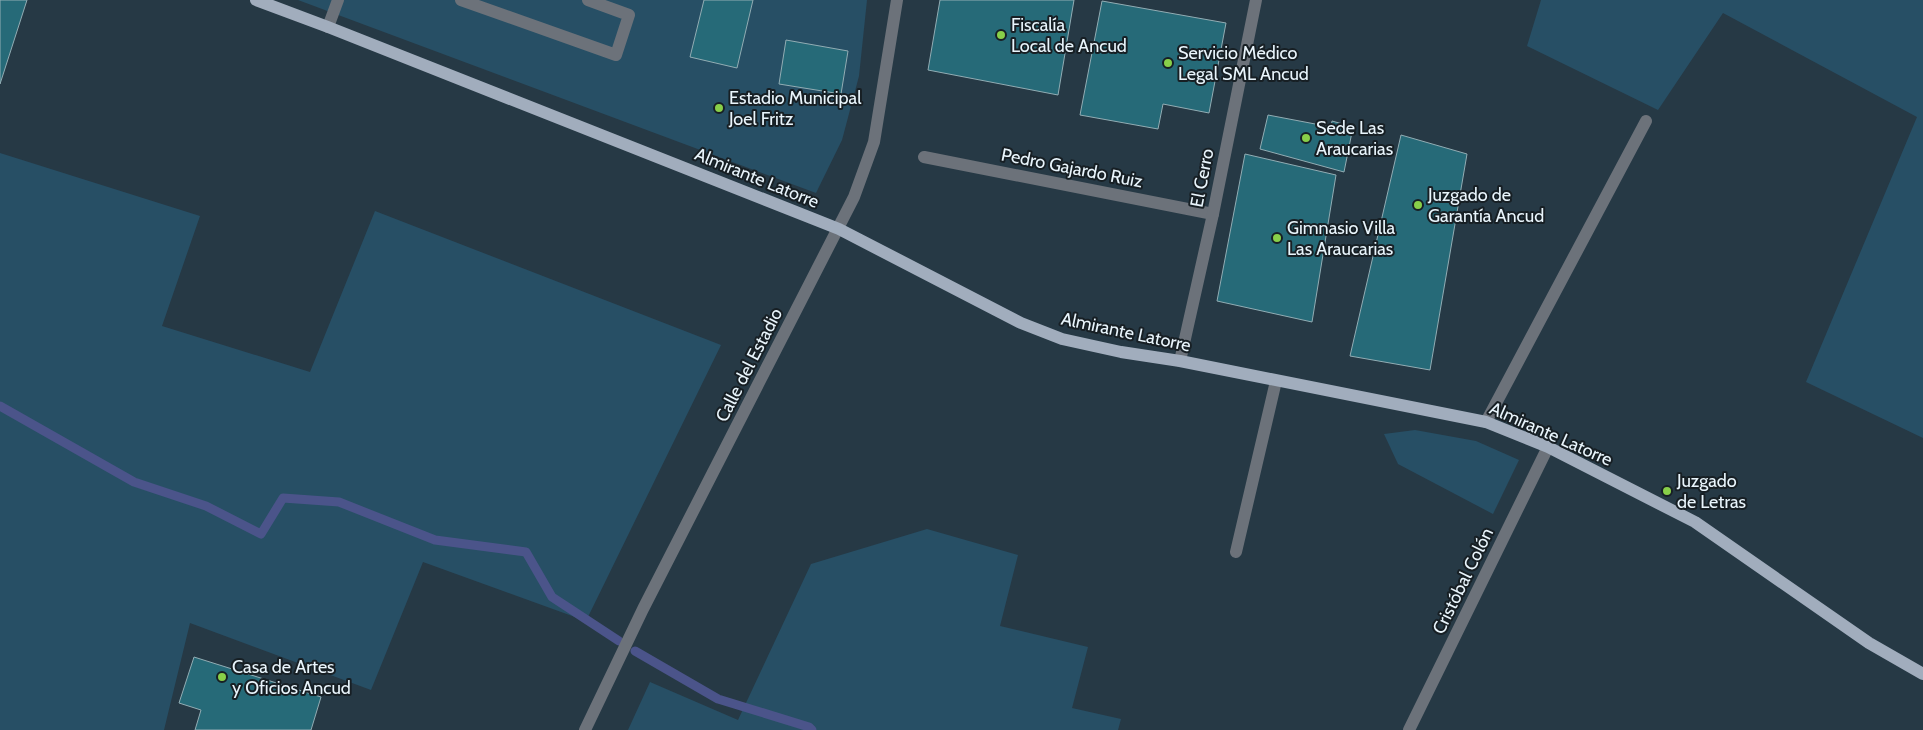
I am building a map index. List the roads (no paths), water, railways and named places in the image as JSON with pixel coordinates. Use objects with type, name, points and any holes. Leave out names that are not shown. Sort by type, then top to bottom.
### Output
[{"type":"main road","name":"Almirante Latorre","points":[[256,0],[839,229],[1021,323],[1054,335],[1121,352],[1180,361],[1486,422],[1548,447],[1695,522],[1869,643],[1923,674]]},
{"type":"street","points":[[328,27],[338,0]]},
{"type":"street","points":[[461,0],[616,55],[629,15],[588,0]]},
{"type":"street","name":"Calle del Estadio","points":[[585,730],[643,609],[854,197],[874,142],[897,0]]},
{"type":"street","name":"El Cerro","points":[[1180,361],[1213,214],[1256,0]]},
{"type":"street","points":[[1486,422],[1646,121]]},
{"type":"street","name":"Pedro Gajardo Ruiz","points":[[924,157],[1213,214]]},
{"type":"street","points":[[1236,552],[1276,381]]},
{"type":"street","name":"Cristóbal Colón","points":[[1409,730],[1548,447]]},
{"type":"waterway","points":[[0,406],[134,482],[206,506],[261,534],[283,498],[339,502],[435,540],[526,552],[552,597],[619,641]]},
{"type":"waterway","points":[[635,651],[718,699],[809,727],[812,730]]},
{"type":"place","name":"Fiscalía Local de Ancud","points":[[1001,35]]},
{"type":"place","name":"Servicio Médico Legal SML Ancud","points":[[1168,63]]},
{"type":"place","name":"Estadio Municipal Joel Fritz","points":[[719,108]]},
{"type":"place","name":"Sede Las Araucarias","points":[[1306,138]]},
{"type":"place","name":"Juzgado de Garantía Ancud","points":[[1418,205]]},
{"type":"place","name":"Gimnasio Villa Las Araucarias","points":[[1277,238]]},
{"type":"place","name":"Juzgado de Letras","points":[[1667,491]]},
{"type":"place","name":"Casa de Artes y Oficios Ancud","points":[[222,677]]}]
